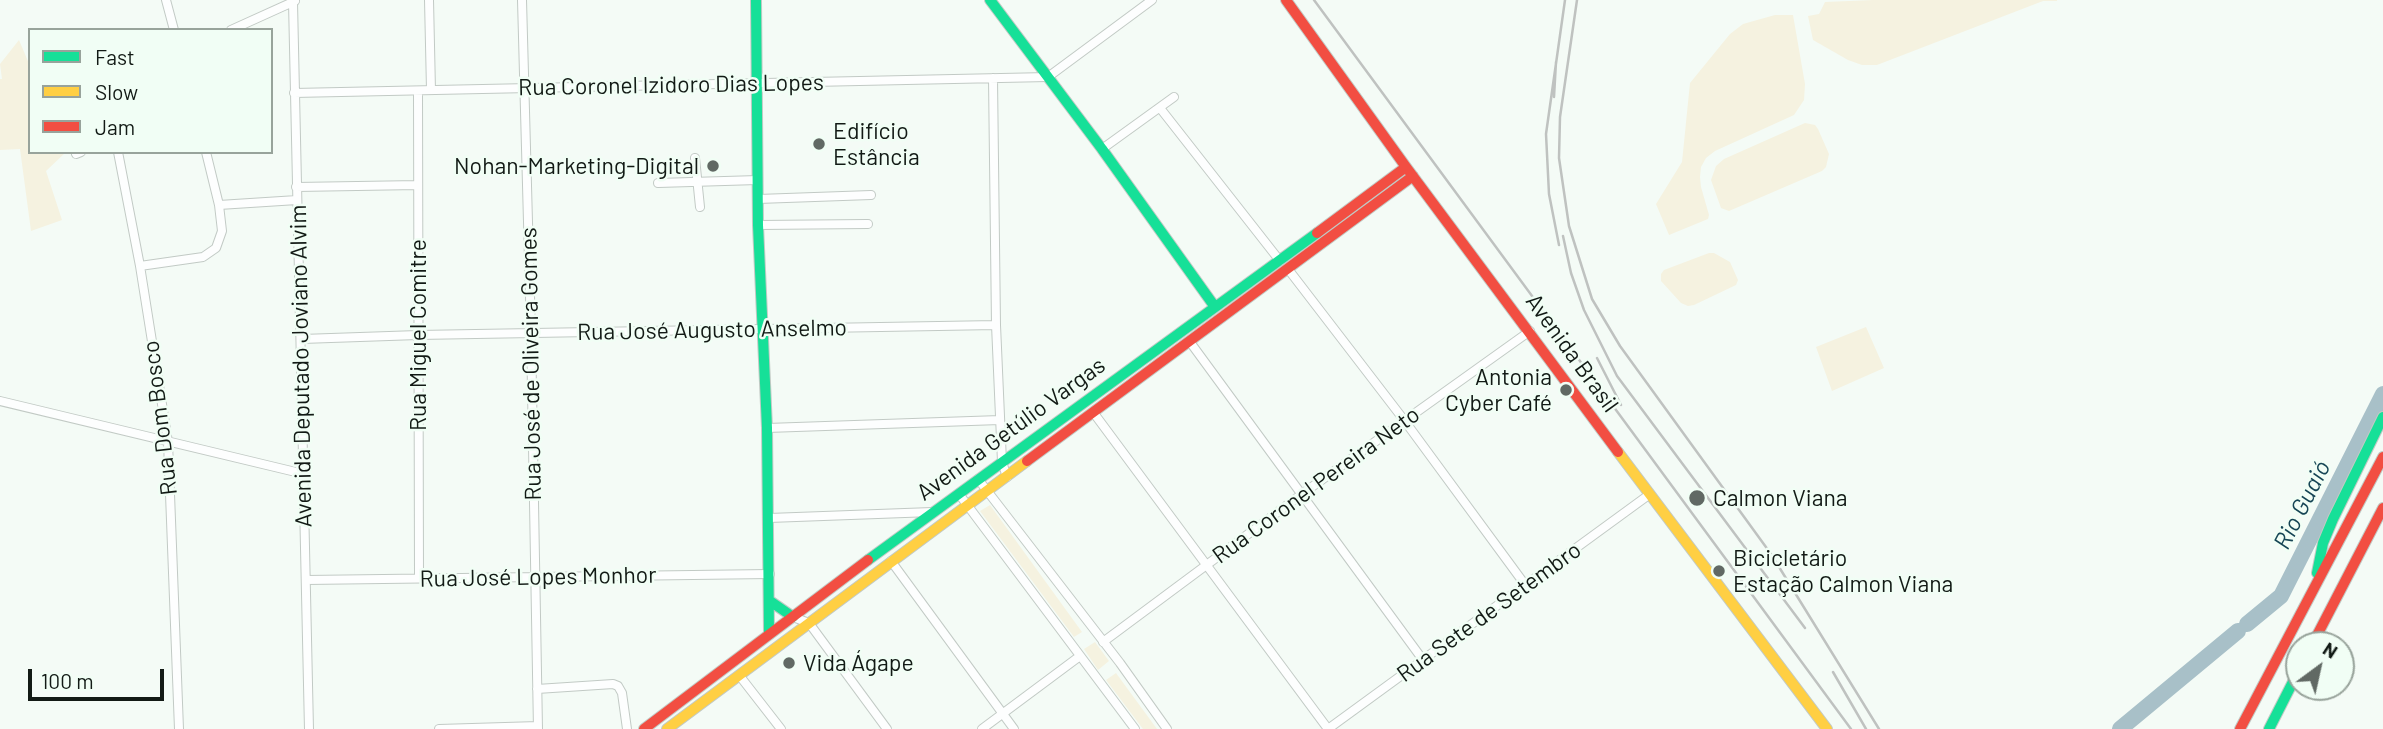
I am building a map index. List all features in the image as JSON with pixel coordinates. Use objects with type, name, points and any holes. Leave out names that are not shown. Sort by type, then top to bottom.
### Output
[{"type":"main road","points":[[756,0],[758,225],[767,428],[769,634]]},
{"type":"main road","points":[[990,0],[1102,149],[1215,307],[1217,312],[1214,318],[1193,335],[1190,342]]},
{"type":"main road","name":"Avenida Brasil","points":[[1286,0],[1410,171],[1827,729]]},
{"type":"main road","name":"Avenida Getúlio Vargas","points":[[672,728],[891,561],[1190,342],[1284,265],[1410,171]]},
{"type":"main road","name":"Avenida Getúlio Vargas","points":[[644,729],[932,512],[1215,307],[1284,265]]},
{"type":"main road","points":[[2315,585],[2323,543],[2383,417]]},
{"type":"main road","points":[[2240,729],[2383,457]]},
{"type":"main road","points":[[2319,631],[2383,508]]},
{"type":"main road","points":[[770,601],[793,617]]},
{"type":"main road","points":[[2269,729],[2285,698]]},
{"type":"street","points":[[166,0],[173,28]]},
{"type":"street","points":[[429,0],[431,90]]},
{"type":"street","name":"Rua José de Oliveira Gomes","points":[[522,0],[538,728]]},
{"type":"street","points":[[1048,77],[1152,0]]},
{"type":"street","points":[[234,28],[295,1]]},
{"type":"street","name":"Avenida Deputado Joviano Alvim","points":[[295,1],[294,93],[302,339],[309,729]]},
{"type":"street","name":"Rua Coronel Izidoro Dias Lopes","points":[[294,93],[1048,77]]},
{"type":"street","points":[[993,78],[996,325],[1002,462],[1007,477]]},
{"type":"street","name":"Rua Miguel Comitre","points":[[418,91],[419,578]]},
{"type":"street","points":[[1102,149],[1174,97]]},
{"type":"street","points":[[1160,108],[1404,420],[1525,586]]},
{"type":"street","name":"Rua Dom Bosco","points":[[118,154],[140,266],[168,442],[179,729]]},
{"type":"street","points":[[140,266],[210,255],[220,241],[222,231],[219,205],[206,154]]},
{"type":"street","points":[[695,158],[700,207]]},
{"type":"street","points":[[658,183],[758,180]]},
{"type":"street","points":[[296,187],[418,185]]},
{"type":"street","points":[[758,198],[871,195]]},
{"type":"street","points":[[219,205],[297,200]]},
{"type":"street","points":[[758,225],[868,223]]},
{"type":"street","name":"Rua José Augusto Anselmo","points":[[302,339],[996,325]]},
{"type":"street","name":"Rua Coronel Pereira Neto","points":[[1104,642],[1302,494],[1530,331]]},
{"type":"street","points":[[1190,342],[1423,660]]},
{"type":"street","points":[[0,401],[304,474]]},
{"type":"street","points":[[1093,412],[1328,729]]},
{"type":"street","points":[[767,428],[1000,420]]},
{"type":"street","points":[[978,479],[1104,642],[1167,729]]},
{"type":"street","points":[[958,494],[1135,729]]},
{"type":"street","name":"Rua Sete de Setembro","points":[[1328,729],[1650,494]]},
{"type":"street","points":[[769,517],[932,512]]},
{"type":"street","points":[[891,561],[1014,729]]},
{"type":"street","name":"Rua José Lopes Monhor","points":[[306,580],[770,574]]},
{"type":"street","points":[[793,617],[809,623],[887,729]]},
{"type":"street","points":[[982,729],[1080,656]]},
{"type":"street","points":[[739,675],[781,729]]},
{"type":"street","points":[[537,689],[613,684],[618,686],[622,693],[627,729]]},
{"type":"street","points":[[665,713],[672,728]]},
{"type":"street","points":[[439,729],[538,728]]},
{"type":"shaded area","points":[[1873,0],[2057,1],[2043,1],[1877,65],[1862,65],[1848,60],[1813,40],[1808,16],[1819,14],[1825,2]]},
{"type":"shaded area","points":[[1775,15],[1793,15],[1805,84],[1804,100],[1794,115],[1715,151],[1706,158],[1700,177],[1708,219],[1669,235],[1656,204],[1682,162],[1690,83],[1730,34],[1743,24]]},
{"type":"shaded area","points":[[19,40],[28,61],[28,154],[64,154],[46,171],[62,220],[31,231],[20,149],[0,150],[0,64]]},
{"type":"shaded area","points":[[1805,123],[1815,125],[1818,129],[1829,154],[1826,167],[1729,211],[1721,208],[1711,180],[1716,166],[1724,159]]},
{"type":"shaded area","points":[[1709,253],[1730,262],[1738,280],[1736,285],[1694,305],[1681,303],[1661,281],[1661,274],[1664,270]]},
{"type":"shaded area","points":[[1866,327],[1884,368],[1832,391],[1816,347]]},
{"type":"shaded area","points":[[990,505],[1082,632],[1074,637],[980,511]]},
{"type":"shaded area","points":[[1095,642],[1109,661],[1098,670],[1084,649]]},
{"type":"shaded area","points":[[1116,673],[1157,729],[1143,729],[1106,680]]},
{"type":"waterway","name":"Rio Guaió","points":[[2247,624],[2281,596],[2383,394]]},
{"type":"waterway","name":"Rio Guaió","points":[[2120,729],[2238,631]]},
{"type":"railway","points":[[1314,0],[1851,729]]},
{"type":"railway","points":[[1559,245],[1549,194],[1546,134],[1565,0]]},
{"type":"railway","points":[[1577,0],[1560,117],[1559,158],[1569,226],[1592,299],[1620,346],[1771,554],[1879,729]]},
{"type":"railway","points":[[1554,97],[1556,62]]},
{"type":"railway","points":[[1563,236],[1571,273],[1584,310],[1617,376],[1805,628]]},
{"type":"railway","points":[[1597,358],[1621,405]]},
{"type":"railway","points":[[1833,672],[1866,729]]},
{"type":"traffic: fast","points":[[756,0],[758,225],[767,428],[769,634]]},
{"type":"traffic: fast","points":[[990,0],[1102,149],[1215,307]]},
{"type":"traffic: fast","points":[[868,560],[1317,233]]},
{"type":"traffic: fast","points":[[2317,573],[2323,543],[2333,519],[2383,417]]},
{"type":"traffic: fast","points":[[770,601],[793,617]]},
{"type":"traffic: fast","points":[[2269,729],[2285,698]]},
{"type":"traffic: slow","points":[[1618,452],[1827,729]]},
{"type":"traffic: slow","points":[[667,729],[1027,461]]},
{"type":"traffic: jam","points":[[1286,0],[1406,167],[1618,452]]},
{"type":"traffic: jam","points":[[1317,233],[1406,167]]},
{"type":"traffic: jam","points":[[1027,461],[1413,176]]},
{"type":"traffic: jam","points":[[2240,729],[2383,457]]},
{"type":"traffic: jam","points":[[2319,631],[2383,508]]},
{"type":"traffic: jam","points":[[644,729],[868,560]]},
{"type":"place","name":"Edifício Estância","points":[[819,144]]},
{"type":"place","name":"Nohan-Marketing-Digital","points":[[713,166]]},
{"type":"place","name":"Antonia Cyber Café","points":[[1566,390]]},
{"type":"place","name":"Calmon Viana","points":[[1697,498]]},
{"type":"place","name":"Bicicletário Estação Calmon Viana","points":[[1719,571]]},
{"type":"place","name":"Vida Ágape","points":[[789,663]]}]
